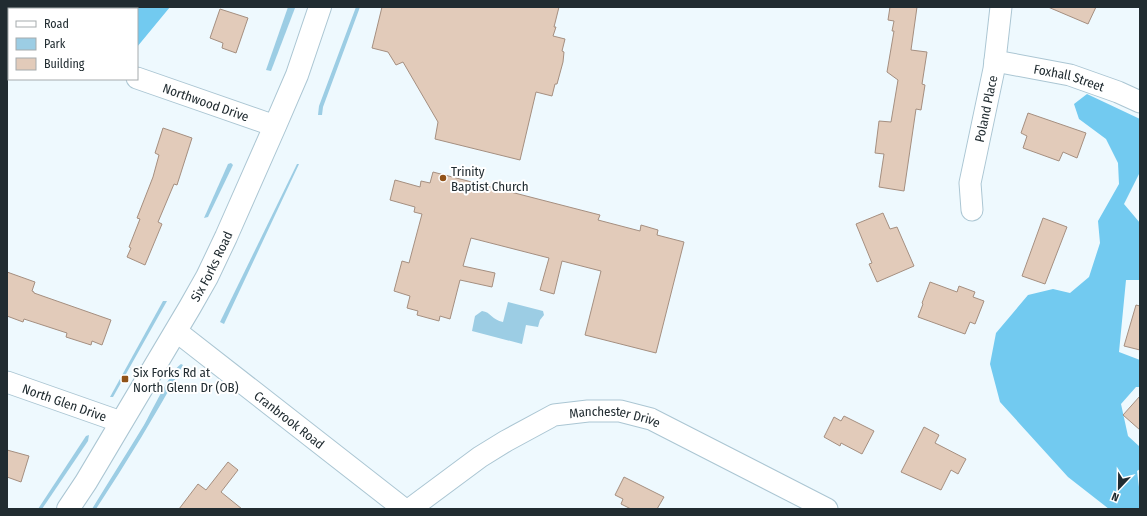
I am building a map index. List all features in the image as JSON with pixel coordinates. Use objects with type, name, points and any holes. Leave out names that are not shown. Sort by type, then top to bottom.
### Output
[{"type":"main road","name":"Six Forks Road","points":[[68,509],[86,482],[198,293],[226,237],[297,75],[320,7]]},
{"type":"street","name":"Poland Place","points":[[972,210],[970,183],[995,61],[1001,7]]},
{"type":"street","name":"Foxhall Street","points":[[995,61],[1070,75],[1118,92],[1140,102]]},
{"type":"street","name":"Northwood Drive","points":[[138,78],[275,126]]},
{"type":"street","name":"Cranbrook Road","points":[[176,331],[404,509]]},
{"type":"street","name":"North Glen Drive","points":[[7,382],[121,422]]},
{"type":"street","name":"Manchester Drive","points":[[410,509],[480,457],[506,441],[554,415],[588,411],[620,411],[651,419],[827,509]]},
{"type":"green space","points":[[288,7],[295,8],[271,71],[266,70]]},
{"type":"green space","points":[[356,7],[360,7],[323,107],[322,115],[318,115],[319,106]]},
{"type":"green space","points":[[231,163],[233,165],[208,217],[204,218],[228,164]]},
{"type":"green space","points":[[297,164],[299,164],[224,324],[220,322]]},
{"type":"green space","points":[[163,301],[167,301],[113,397],[110,397]]},
{"type":"green space","points":[[508,302],[543,311],[544,315],[540,320],[538,327],[526,325],[522,344],[472,331],[475,316],[482,311],[488,313],[496,320],[503,322]]},
{"type":"green space","points":[[181,364],[183,365],[130,456],[96,509],[92,509],[144,425],[167,382]]},
{"type":"green space","points":[[89,435],[88,441],[42,509],[38,509],[86,436]]},
{"type":"shaded area","points":[[170,7],[138,46],[138,8],[86,8]]},
{"type":"shaded area","points":[[1087,94],[1140,119],[1140,172],[1124,204],[1140,223],[1140,280],[1126,280],[1119,352],[1140,360],[1140,387],[1136,387],[1121,404],[1128,436],[1140,447],[1140,469],[1137,471],[1140,487],[1140,509],[1109,509],[1068,477],[1000,402],[990,364],[996,333],[1028,295],[1053,289],[1070,293],[1089,277],[1100,243],[1098,221],[1119,184],[1118,163],[1106,139],[1079,119],[1074,104]]},
{"type":"building","points":[[382,7],[559,7],[553,36],[565,39],[562,51],[564,52],[563,62],[552,96],[536,92],[520,160],[435,139],[438,122],[403,62],[396,65],[388,52],[372,48]]},
{"type":"building","points":[[890,7],[917,7],[911,50],[927,52],[922,84],[925,85],[921,110],[916,109],[904,191],[879,187],[884,154],[875,153],[879,121],[891,122],[898,80],[887,72],[894,31],[892,31],[894,21],[888,20]]},
{"type":"building","points":[[1048,7],[1096,7],[1088,24]]},
{"type":"building","points":[[220,9],[248,18],[236,53],[222,48],[223,43],[210,38]]},
{"type":"building","points":[[1028,113],[1086,133],[1077,158],[1063,152],[1059,161],[1023,148],[1027,136],[1021,133]]},
{"type":"building","points":[[163,128],[192,138],[177,185],[174,184],[158,222],[162,224],[145,265],[127,257],[131,248],[129,247],[140,219],[137,218],[153,177],[159,155],[155,153]]},
{"type":"building","points":[[433,172],[600,215],[598,220],[640,231],[641,225],[658,230],[657,235],[684,242],[656,353],[585,335],[601,271],[562,261],[554,294],[540,290],[549,258],[471,238],[463,266],[495,273],[492,287],[460,280],[450,319],[440,316],[439,321],[417,315],[418,311],[407,308],[410,296],[394,291],[402,261],[409,263],[422,214],[414,212],[415,207],[390,200],[395,180],[420,187],[421,181],[430,183]]},
{"type":"building","points":[[883,213],[890,229],[897,227],[914,266],[877,282],[869,264],[872,263],[856,224]]},
{"type":"building","points":[[1043,218],[1067,227],[1045,284],[1022,276]]},
{"type":"building","points":[[7,272],[35,282],[32,291],[34,293],[111,320],[102,345],[92,341],[91,345],[66,337],[67,333],[24,319],[23,322],[7,316]]},
{"type":"building","points":[[930,282],[957,292],[959,286],[975,292],[973,297],[984,301],[975,324],[970,322],[965,334],[918,317]]},
{"type":"building","points":[[1136,305],[1140,306],[1140,350],[1124,346]]},
{"type":"building","points":[[1140,396],[1140,430],[1123,415]]},
{"type":"building","points":[[844,416],[874,431],[862,454],[841,443],[840,446],[824,437],[834,417],[841,421]]},
{"type":"building","points":[[924,427],[939,435],[935,443],[966,459],[958,474],[951,470],[941,490],[901,472]]},
{"type":"building","points":[[7,450],[29,456],[21,482],[7,477]]},
{"type":"building","points":[[228,462],[238,470],[221,492],[242,509],[179,509],[198,484],[206,490]]},
{"type":"building","points":[[624,477],[664,497],[657,509],[631,509],[621,504],[623,499],[615,495]]},
{"type":"place","name":"Trinity Baptist Church","points":[[443,178]]},
{"type":"place","name":"Six Forks Rd at North Glenn Dr (OB)","points":[[125,379]]}]
